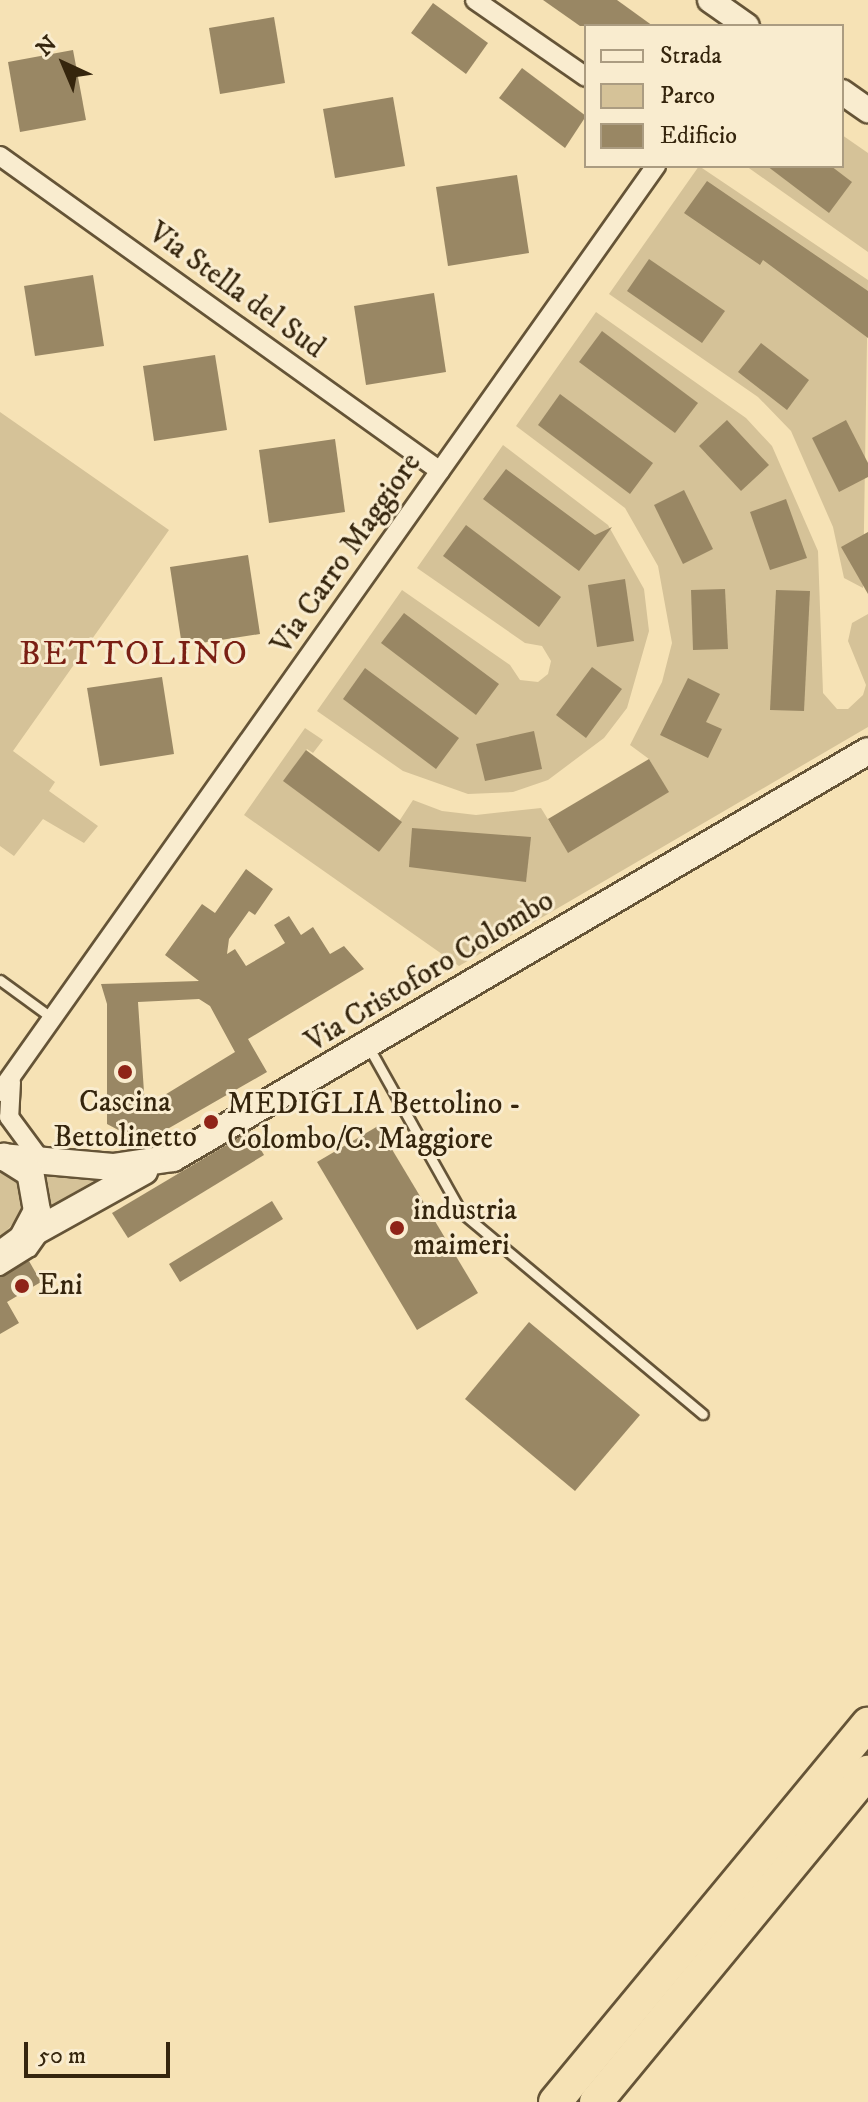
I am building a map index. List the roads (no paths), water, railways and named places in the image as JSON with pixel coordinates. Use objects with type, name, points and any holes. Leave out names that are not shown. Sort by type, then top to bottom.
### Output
[{"type":"highway","points":[[744,1876],[868,1700]]},
{"type":"highway","points":[[555,2102],[868,1724]]},
{"type":"highway","points":[[596,2102],[868,1772]]},
{"type":"highway","points":[[788,1870],[868,1784]]},
{"type":"main road","name":"Via Cristoforo Colombo","points":[[0,1255],[56,1216],[157,1165],[368,1046],[868,751]]},
{"type":"main road","points":[[22,1239],[37,1211],[19,1156],[157,1165]]},
{"type":"street","points":[[475,0],[584,76]]},
{"type":"street","points":[[710,0],[744,24]]},
{"type":"street","points":[[844,93],[868,110]]},
{"type":"street","name":"Via Stella del Sud","points":[[0,156],[440,471]]},
{"type":"street","name":"Via Carro Maggiore","points":[[0,1092],[655,168]]},
{"type":"street","points":[[14,1072],[7,1102],[19,1156]]},
{"type":"lane","points":[[0,980],[52,1019]]},
{"type":"lane","points":[[368,1046],[461,1212],[703,1414]]},
{"type":"lane","points":[[0,1270],[31,1251],[56,1216]]},
{"type":"place","name":"Cascina Bettolinetto","points":[[125,1072]]},
{"type":"place","name":"MEDIGLIA Bettolino - Colombo/C. Maggiore","points":[[211,1122]]},
{"type":"place","name":"industria maimeri","points":[[397,1228]]},
{"type":"place","name":"Eni","points":[[22,1286]]},
{"type":"district","name":"BETTOLINO","points":[[134,655]]}]
